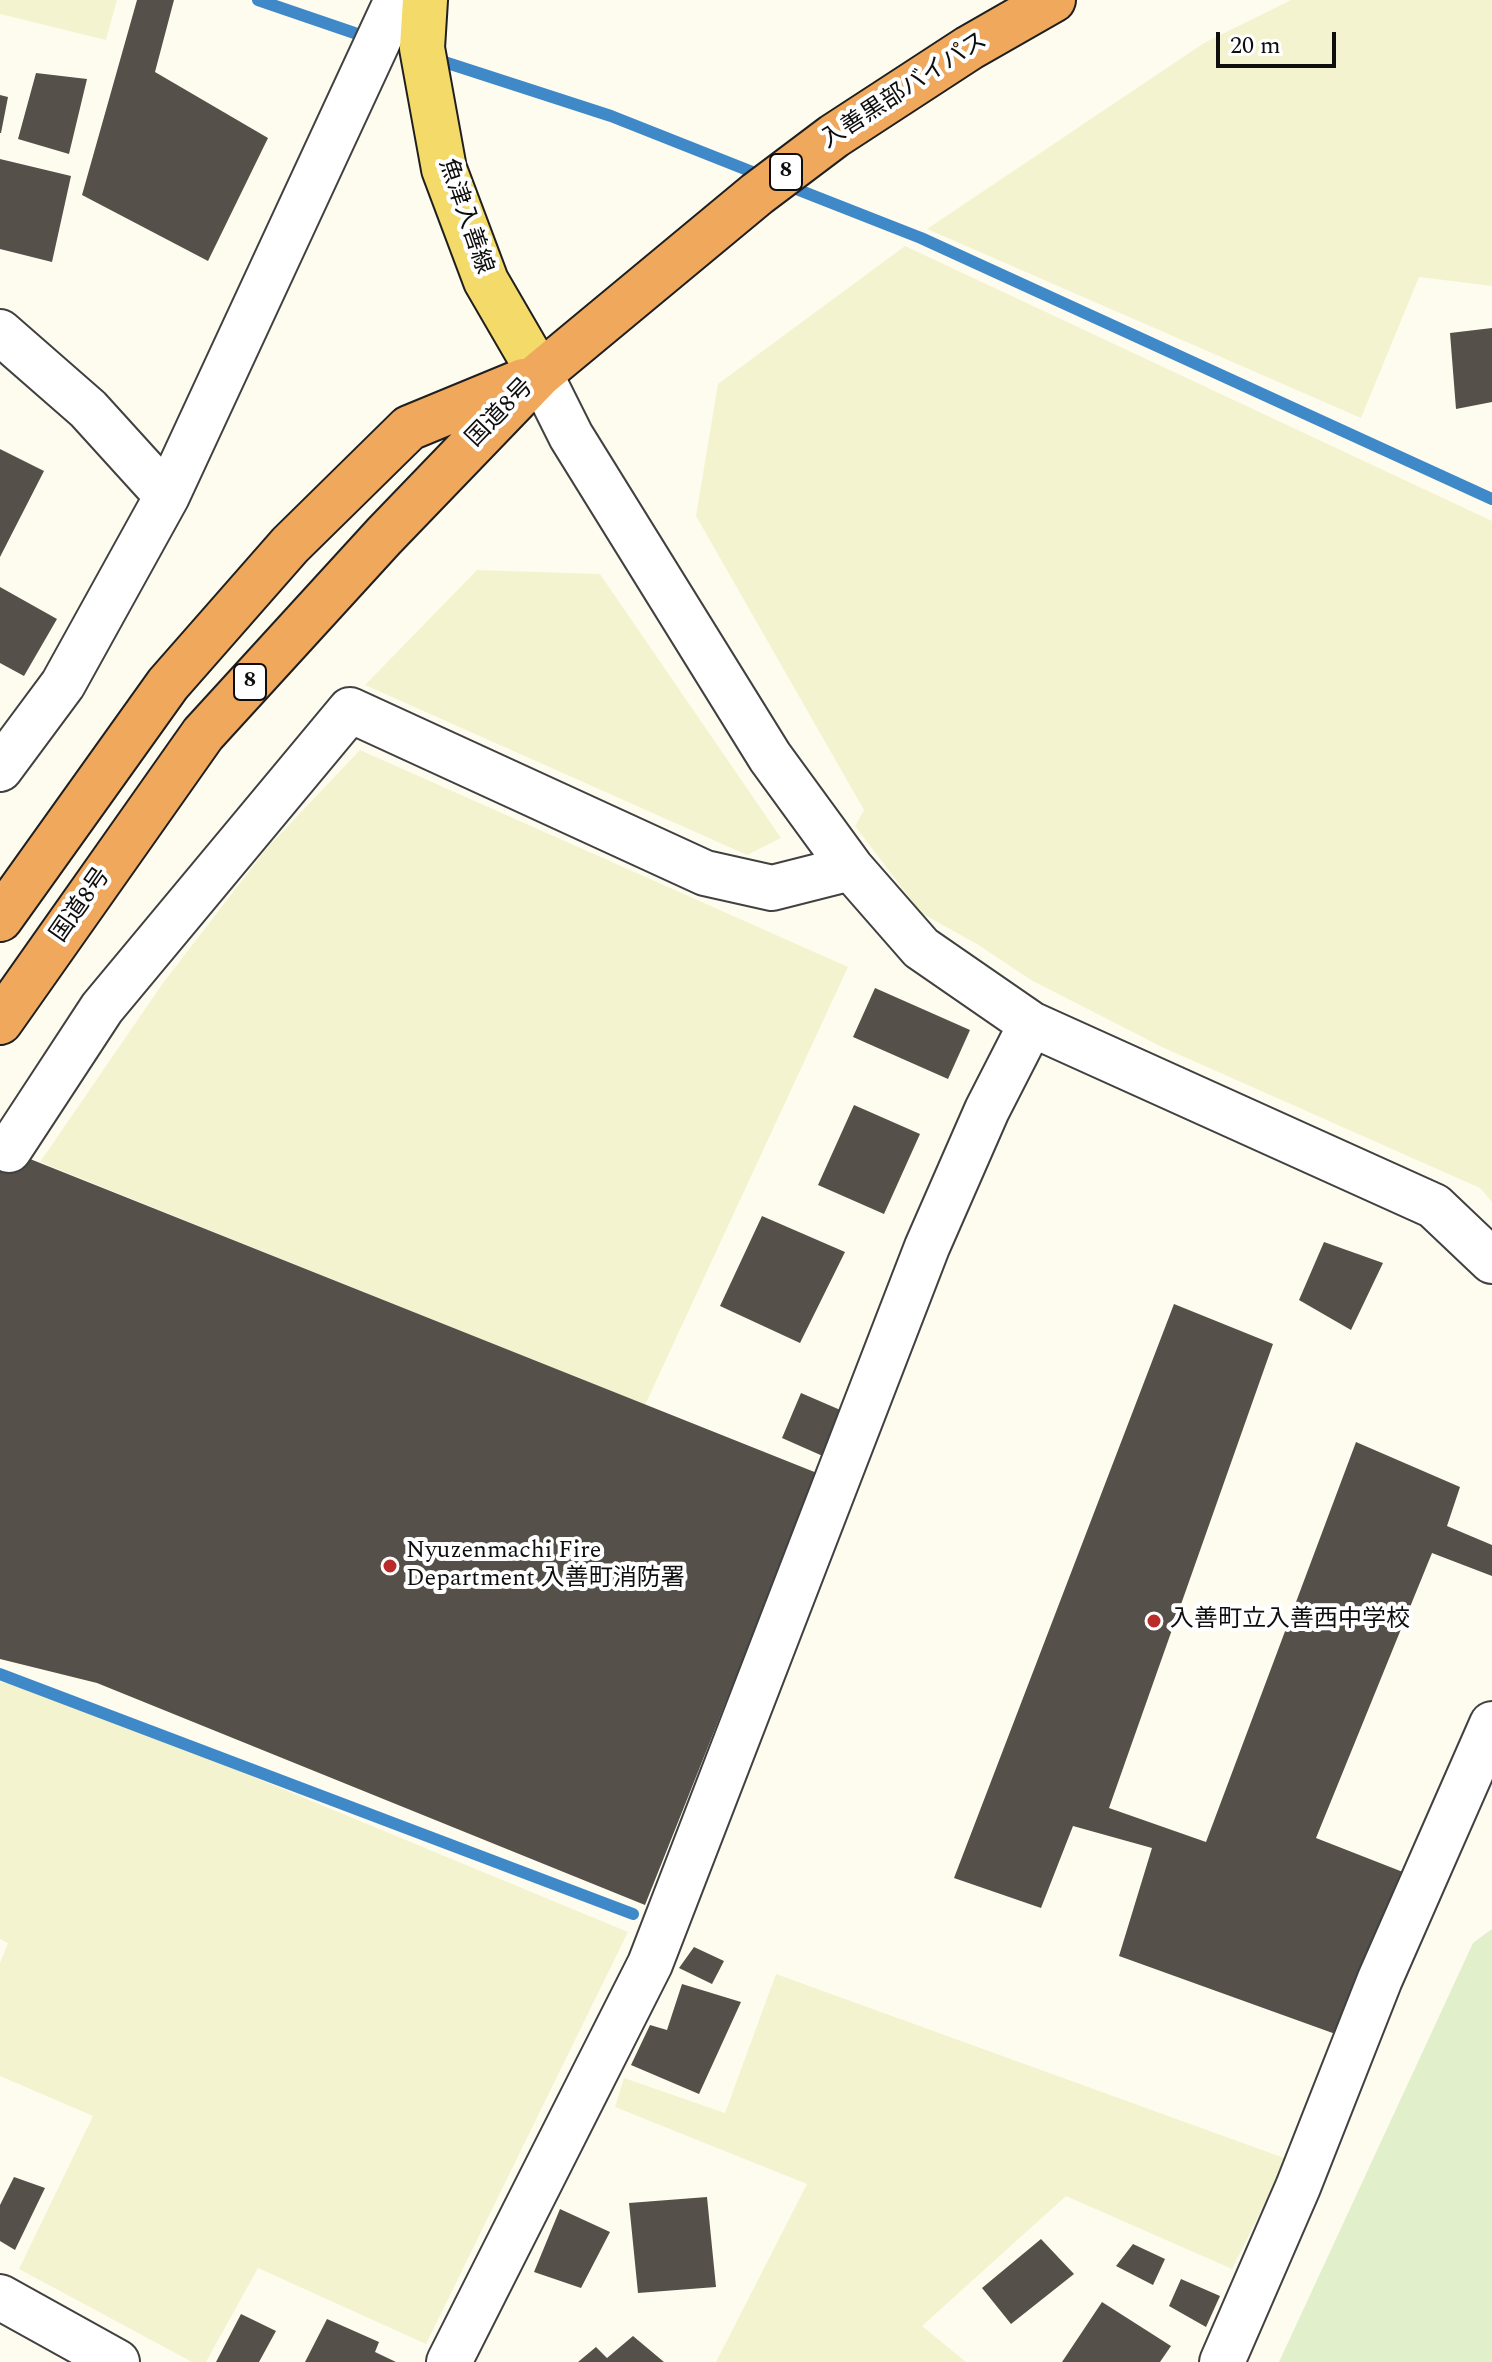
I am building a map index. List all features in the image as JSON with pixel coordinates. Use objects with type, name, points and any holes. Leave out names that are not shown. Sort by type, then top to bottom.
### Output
[{"type":"highway","name":"入善黒部バイパス","points":[[540,374],[734,212],[834,136],[969,48],[1053,0]]},
{"type":"highway","name":"国道8号","points":[[0,919],[168,684],[290,545],[409,428],[540,374]]},
{"type":"highway","name":"国道8号","points":[[0,1022],[203,734],[384,536],[540,374]]},
{"type":"main road","name":"魚津入善線","points":[[425,0],[422,48],[444,169],[486,281],[540,374]]},
{"type":"street","points":[[0,769],[63,684],[167,496],[397,0]]},
{"type":"street","points":[[0,332],[88,409],[167,496]]},
{"type":"street","points":[[540,374],[571,436],[770,757],[851,868],[921,948],[1031,1024],[1434,1206],[1492,1261]]},
{"type":"street","points":[[9,1150],[102,1008],[350,710],[705,873],[772,888],[851,868]]},
{"type":"street","points":[[449,2362],[650,1964],[927,1247],[987,1110],[1031,1024]]},
{"type":"street","points":[[1222,2362],[1298,2187],[1380,1979],[1492,1724]]},
{"type":"street","points":[[0,2297],[117,2362]]},
{"type":"green space","points":[[0,0],[117,0],[106,40],[0,14]]},
{"type":"green space","points":[[1291,0],[1492,0],[1492,286],[1419,277],[1361,418],[927,229],[1204,43]]},
{"type":"green space","points":[[905,246],[1492,521],[1492,1202],[1480,1188],[1162,1047],[1031,980],[977,944],[921,913],[855,826],[864,810],[696,516],[718,384]]},
{"type":"green space","points":[[477,570],[600,574],[781,838],[747,855],[365,685]]},
{"type":"green space","points":[[360,750],[848,967],[645,1405],[40,1162],[163,983],[267,848]]},
{"type":"green space","points":[[0,1682],[46,1691],[628,1932],[426,2344],[258,2268],[206,2362],[192,2362],[19,2269],[93,2116],[0,2076],[0,1963],[8,1943],[0,1939]]},
{"type":"green space","points":[[1492,1929],[1492,2362],[1279,2362],[1473,1943]]},
{"type":"green space","points":[[776,1974],[1287,2159],[1232,2269],[1066,2196],[922,2326],[966,2362],[716,2362],[807,2184],[615,2107],[624,2078],[725,2113]]},
{"type":"building","points":[[137,0],[174,0],[155,72],[268,138],[208,261],[82,195]]},
{"type":"building","points":[[36,73],[87,79],[69,154],[18,139]]},
{"type":"building","points":[[0,95],[8,97],[1,133],[0,133]]},
{"type":"building","points":[[0,159],[71,176],[52,262],[0,249]]},
{"type":"building","points":[[1492,328],[1492,402],[1456,409],[1450,333]]},
{"type":"building","points":[[0,449],[44,471],[0,557]]},
{"type":"building","points":[[0,587],[57,619],[24,676],[0,663]]},
{"type":"building","points":[[875,988],[970,1030],[948,1079],[853,1037]]},
{"type":"building","points":[[854,1105],[920,1134],[884,1214],[818,1185]]},
{"type":"building","name":"Nyuzenmachi Fire Department 入善町消防署","points":[[0,1147],[817,1473],[645,1905],[97,1683],[0,1659]]},
{"type":"building","points":[[762,1216],[845,1252],[800,1343],[720,1306]]},
{"type":"building","points":[[1324,1242],[1383,1263],[1351,1330],[1299,1300]]},
{"type":"building","points":[[1174,1304],[1273,1344],[1109,1808],[1206,1842],[1356,1442],[1460,1487],[1447,1526],[1492,1545],[1492,1576],[1432,1553],[1316,1838],[1408,1874],[1341,2036],[1119,1956],[1152,1848],[1073,1826],[1041,1908],[954,1878]]},
{"type":"building","points":[[801,1393],[845,1412],[825,1457],[782,1438]]},
{"type":"building","points":[[694,1947],[724,1961],[712,1984],[679,1968]]},
{"type":"building","points":[[682,1984],[741,2002],[699,2094],[631,2065],[650,2025],[667,2030]]},
{"type":"building","points":[[14,2177],[45,2188],[15,2250],[0,2241],[0,2205]]},
{"type":"building","points":[[707,2197],[716,2287],[638,2293],[629,2203]]},
{"type":"building","points":[[560,2209],[610,2232],[581,2288],[534,2272]]},
{"type":"building","points":[[1041,2239],[1074,2274],[1011,2324],[982,2288]]},
{"type":"building","points":[[1133,2244],[1165,2259],[1153,2285],[1116,2266]]},
{"type":"building","points":[[1181,2279],[1220,2296],[1206,2327],[1169,2306]]},
{"type":"building","points":[[1102,2302],[1171,2346],[1160,2362],[1062,2362]]},
{"type":"building","points":[[241,2314],[276,2331],[259,2362],[216,2362]]},
{"type":"building","points":[[327,2319],[379,2342],[375,2352],[396,2362],[305,2362]]},
{"type":"building","points":[[633,2336],[664,2362],[578,2362],[596,2347],[607,2358]]},
{"type":"waterway","points":[[258,0],[372,39]]},
{"type":"waterway","points":[[432,58],[611,116],[765,177]]},
{"type":"waterway","points":[[786,185],[921,238],[1492,499]]},
{"type":"waterway","points":[[0,1674],[633,1914]]},
{"type":"place","name":"Nyuzenmachi Fire Department 入善町消防署","points":[[390,1566]]},
{"type":"place","name":"入善町立入善西中学校","points":[[1154,1621]]}]
